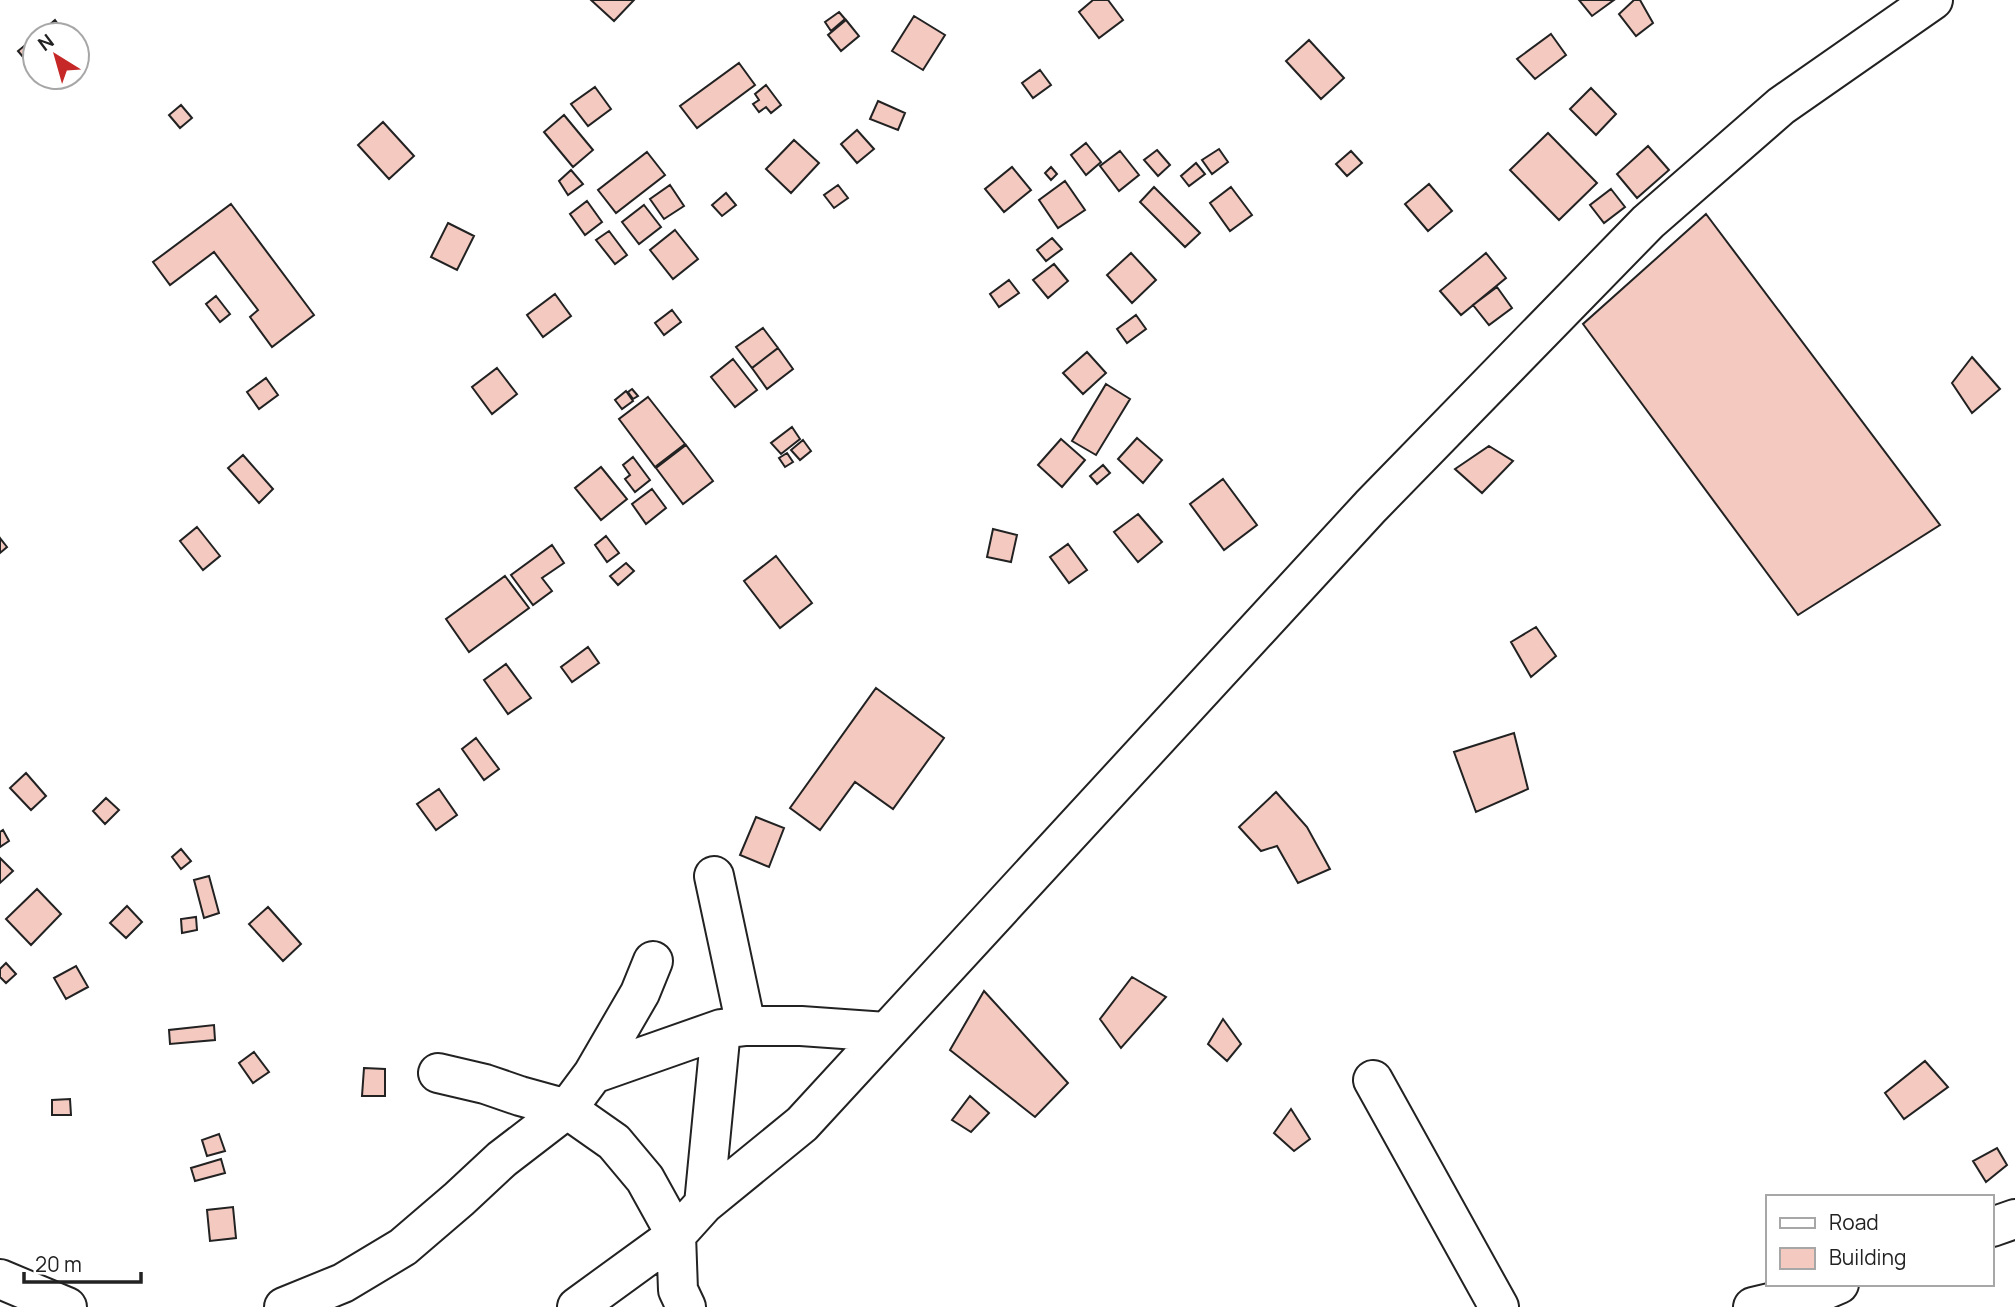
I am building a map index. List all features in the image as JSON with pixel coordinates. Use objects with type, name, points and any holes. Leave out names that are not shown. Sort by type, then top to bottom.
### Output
[{"type":"street","points":[[577,1307],[676,1235],[704,1204],[802,1124],[1371,506],[1648,222],[1781,106],[1933,0]]},
{"type":"street","points":[[704,1204],[734,1027],[715,876]]},
{"type":"street","points":[[284,1307],[343,1283],[403,1247],[502,1159],[566,1109],[593,1074],[640,993],[653,961]]},
{"type":"street","points":[[593,1074],[734,1027],[801,1026],[886,1032]]},
{"type":"street","points":[[438,1073],[485,1084],[566,1109],[614,1142],[645,1179],[676,1235],[678,1290],[686,1307]]},
{"type":"street","points":[[1373,1080],[1499,1307]]},
{"type":"street","points":[[1994,1226],[2015,1219]]},
{"type":"street","points":[[0,1279],[67,1307]]},
{"type":"street","points":[[1753,1307],[1834,1286]]},
{"type":"building","points":[[591,0],[634,0],[614,21]]},
{"type":"building","points":[[1093,0],[1108,0],[1123,20],[1099,38],[1079,12]]},
{"type":"building","points":[[1579,0],[1614,0],[1592,16]]},
{"type":"building","points":[[1634,0],[1640,0],[1653,23],[1636,36],[1619,14]]},
{"type":"building","points":[[839,12],[845,19],[831,31],[825,22]]},
{"type":"building","points":[[914,16],[945,35],[923,70],[892,51]]},
{"type":"building","points":[[846,20],[859,36],[841,51],[828,35]]},
{"type":"building","points":[[1551,34],[1566,55],[1535,79],[1517,59]]},
{"type":"building","points":[[1309,40],[1344,78],[1321,99],[1286,61]]},
{"type":"building","points":[[739,63],[755,85],[697,128],[680,106]]},
{"type":"building","points":[[1040,70],[1051,85],[1033,98],[1022,83]]},
{"type":"building","points":[[766,85],[781,105],[771,113],[766,107],[759,112],[753,104],[759,100],[755,94]]},
{"type":"building","points":[[595,87],[611,109],[588,126],[571,104]]},
{"type":"building","points":[[1591,88],[1616,114],[1596,135],[1570,109]]},
{"type":"building","points":[[878,101],[905,113],[898,130],[870,119]]},
{"type":"building","points":[[181,105],[192,118],[180,128],[169,115]]},
{"type":"building","points":[[564,115],[593,150],[573,167],[544,132]]},
{"type":"building","points":[[383,122],[414,156],[389,179],[358,145]]},
{"type":"building","points":[[857,130],[874,149],[857,163],[841,144]]},
{"type":"building","points":[[1548,133],[1597,183],[1559,220],[1510,170]]},
{"type":"building","points":[[794,140],[819,163],[791,193],[766,169]]},
{"type":"building","points":[[1086,143],[1101,162],[1086,175],[1071,155]]},
{"type":"building","points":[[1648,146],[1669,170],[1637,198],[1617,174]]},
{"type":"building","points":[[1219,149],[1228,162],[1212,174],[1202,160]]},
{"type":"building","points":[[1157,150],[1170,165],[1158,176],[1144,160]]},
{"type":"building","points":[[1120,151],[1139,175],[1119,191],[1100,166]]},
{"type":"building","points":[[1351,151],[1362,163],[1347,176],[1336,164]]},
{"type":"building","points":[[647,152],[665,175],[616,213],[598,190]]},
{"type":"building","points":[[1196,163],[1205,174],[1189,186],[1181,176]]},
{"type":"building","points":[[1012,167],[1031,190],[1004,212],[985,189]]},
{"type":"building","points":[[1051,167],[1057,174],[1051,180],[1045,173]]},
{"type":"building","points":[[571,170],[583,184],[568,195],[559,181]]},
{"type":"building","points":[[1065,181],[1085,210],[1058,228],[1039,200]]},
{"type":"building","points":[[1429,184],[1452,211],[1428,231],[1405,204]]},
{"type":"building","points":[[670,185],[684,206],[664,219],[650,199]]},
{"type":"building","points":[[838,185],[848,198],[834,208],[824,195]]},
{"type":"building","points":[[1154,187],[1200,233],[1185,247],[1140,202]]},
{"type":"building","points":[[1231,187],[1252,215],[1230,231],[1210,203]]},
{"type":"building","points":[[1611,189],[1625,207],[1604,223],[1590,205]]},
{"type":"building","points":[[726,193],[736,205],[722,216],[712,205]]},
{"type":"building","points":[[587,201],[602,222],[585,235],[570,214]]},
{"type":"building","points":[[231,204],[314,315],[272,347],[250,317],[258,310],[214,252],[170,285],[153,262]]},
{"type":"building","points":[[644,205],[661,227],[639,244],[622,222]]},
{"type":"building","points":[[1706,214],[1940,525],[1798,615],[1583,324]]},
{"type":"building","points":[[448,223],[474,236],[457,270],[431,257]]},
{"type":"building","points":[[675,230],[698,259],[673,279],[650,250]]},
{"type":"building","points":[[609,231],[627,255],[615,264],[596,240]]},
{"type":"building","points":[[1052,238],[1062,249],[1046,261],[1037,250]]},
{"type":"building","points":[[1131,253],[1156,280],[1132,303],[1107,275]]},
{"type":"building","points":[[1486,253],[1506,278],[1461,315],[1440,291]]},
{"type":"building","points":[[1054,264],[1068,281],[1048,298],[1033,280]]},
{"type":"building","points":[[1009,280],[1019,293],[999,307],[990,294]]},
{"type":"building","points":[[1497,287],[1512,308],[1489,325],[1473,305]]},
{"type":"building","points":[[555,294],[571,316],[543,337],[527,315]]},
{"type":"building","points":[[216,296],[230,314],[220,322],[206,304]]},
{"type":"building","points":[[672,310],[681,322],[664,335],[655,323]]},
{"type":"building","points":[[1136,315],[1146,329],[1127,343],[1117,329]]},
{"type":"building","points":[[763,328],[778,348],[752,368],[736,347]]},
{"type":"building","points":[[778,348],[793,369],[767,389],[752,368]]},
{"type":"building","points":[[1087,352],[1106,373],[1083,394],[1063,373]]},
{"type":"building","points":[[1972,357],[2000,389],[1972,413],[1952,383]]},
{"type":"building","points":[[733,359],[757,390],[735,407],[711,377]]},
{"type":"building","points":[[497,368],[517,394],[492,414],[472,387]]},
{"type":"building","points":[[266,378],[278,395],[259,409],[247,392]]},
{"type":"building","points":[[1106,384],[1130,399],[1096,455],[1072,441]]},
{"type":"building","points":[[632,389],[638,396],[633,399],[628,392]]},
{"type":"building","points":[[626,391],[633,401],[622,409],[615,400]]},
{"type":"building","points":[[648,397],[685,444],[655,467],[619,419]]},
{"type":"building","points":[[792,427],[800,439],[781,454],[771,443]]},
{"type":"building","points":[[1137,438],[1162,460],[1143,483],[1118,459]]},
{"type":"building","points":[[1061,439],[1085,460],[1062,487],[1038,465]]},
{"type":"building","points":[[803,440],[811,451],[800,460],[791,450]]},
{"type":"building","points":[[686,445],[713,481],[683,504],[656,468]]},
{"type":"building","points":[[1489,446],[1513,461],[1482,493],[1455,469]]},
{"type":"building","points":[[787,453],[793,462],[785,467],[779,458]]},
{"type":"building","points":[[243,455],[273,489],[259,503],[228,468]]},
{"type":"building","points":[[633,457],[650,480],[635,492],[625,479],[630,475],[623,465]]},
{"type":"building","points":[[1103,465],[1110,473],[1097,484],[1090,476]]},
{"type":"building","points":[[601,467],[627,499],[601,520],[575,488]]},
{"type":"building","points":[[1223,479],[1257,525],[1224,550],[1190,504]]},
{"type":"building","points":[[652,489],[666,508],[646,524],[632,504]]},
{"type":"building","points":[[1138,514],[1162,542],[1138,562],[1114,532]]},
{"type":"building","points":[[197,527],[220,556],[203,570],[180,541]]},
{"type":"building","points":[[993,529],[1017,535],[1011,562],[987,557]]},
{"type":"building","points":[[606,536],[619,553],[607,562],[595,545]]},
{"type":"building","points":[[0,538],[7,547],[0,553]]},
{"type":"building","points":[[1068,544],[1087,570],[1069,583],[1050,557]]},
{"type":"building","points":[[552,545],[564,563],[542,578],[552,591],[533,605],[511,575]]},
{"type":"building","points":[[776,556],[812,603],[780,628],[744,581]]},
{"type":"building","points":[[626,563],[634,571],[618,585],[610,576]]},
{"type":"building","points":[[505,576],[529,608],[469,652],[446,619]]},
{"type":"building","points":[[1536,627],[1556,656],[1531,677],[1511,642]]},
{"type":"building","points":[[588,647],[599,663],[572,682],[561,667]]},
{"type":"building","points":[[506,664],[531,698],[508,714],[484,680]]},
{"type":"building","points":[[876,688],[944,738],[893,809],[855,782],[820,830],[790,808]]},
{"type":"building","points":[[1514,733],[1528,789],[1476,812],[1454,752]]},
{"type":"building","points":[[476,738],[499,769],[484,780],[462,749]]},
{"type":"building","points":[[26,773],[46,796],[31,810],[10,788]]},
{"type":"building","points":[[439,789],[457,815],[436,830],[417,804]]},
{"type":"building","points":[[1276,792],[1307,827],[1330,869],[1298,883],[1277,846],[1261,851],[1239,827]]},
{"type":"building","points":[[106,798],[119,810],[105,824],[93,811]]},
{"type":"building","points":[[756,817],[784,828],[769,867],[740,855]]},
{"type":"building","points":[[3,830],[9,841],[0,847],[0,832]]},
{"type":"building","points":[[181,849],[191,861],[181,869],[172,857]]},
{"type":"building","points":[[0,858],[13,871],[0,883]]},
{"type":"building","points":[[209,876],[219,913],[204,918],[194,880]]},
{"type":"building","points":[[37,889],[61,914],[31,945],[6,919]]},
{"type":"building","points":[[127,906],[142,922],[126,938],[110,923]]},
{"type":"building","points":[[268,907],[301,944],[283,961],[249,924]]},
{"type":"building","points":[[196,917],[197,930],[182,933],[181,919]]},
{"type":"building","points":[[6,963],[16,974],[6,983],[0,977],[0,969]]},
{"type":"building","points":[[76,966],[88,987],[66,999],[54,978]]},
{"type":"building","points":[[1132,977],[1166,997],[1121,1048],[1100,1019]]},
{"type":"building","points":[[984,991],[1068,1083],[1035,1117],[950,1050]]},
{"type":"building","points":[[1223,1019],[1241,1044],[1227,1061],[1208,1044]]},
{"type":"building","points":[[214,1025],[215,1040],[170,1044],[169,1030]]},
{"type":"building","points":[[254,1052],[269,1072],[253,1083],[239,1063]]},
{"type":"building","points":[[1925,1061],[1948,1087],[1904,1119],[1885,1093]]},
{"type":"building","points":[[364,1068],[385,1069],[385,1096],[362,1096]]},
{"type":"building","points":[[970,1096],[989,1113],[971,1132],[952,1120]]},
{"type":"building","points":[[70,1099],[71,1115],[52,1115],[52,1100]]},
{"type":"building","points":[[1291,1109],[1310,1139],[1294,1151],[1274,1133]]},
{"type":"building","points":[[219,1134],[225,1151],[207,1156],[202,1140]]},
{"type":"building","points":[[1997,1148],[2007,1165],[1986,1182],[1973,1161]]},
{"type":"building","points":[[221,1159],[225,1173],[195,1181],[191,1168]]},
{"type":"building","points":[[233,1207],[236,1238],[210,1241],[207,1210]]}]
